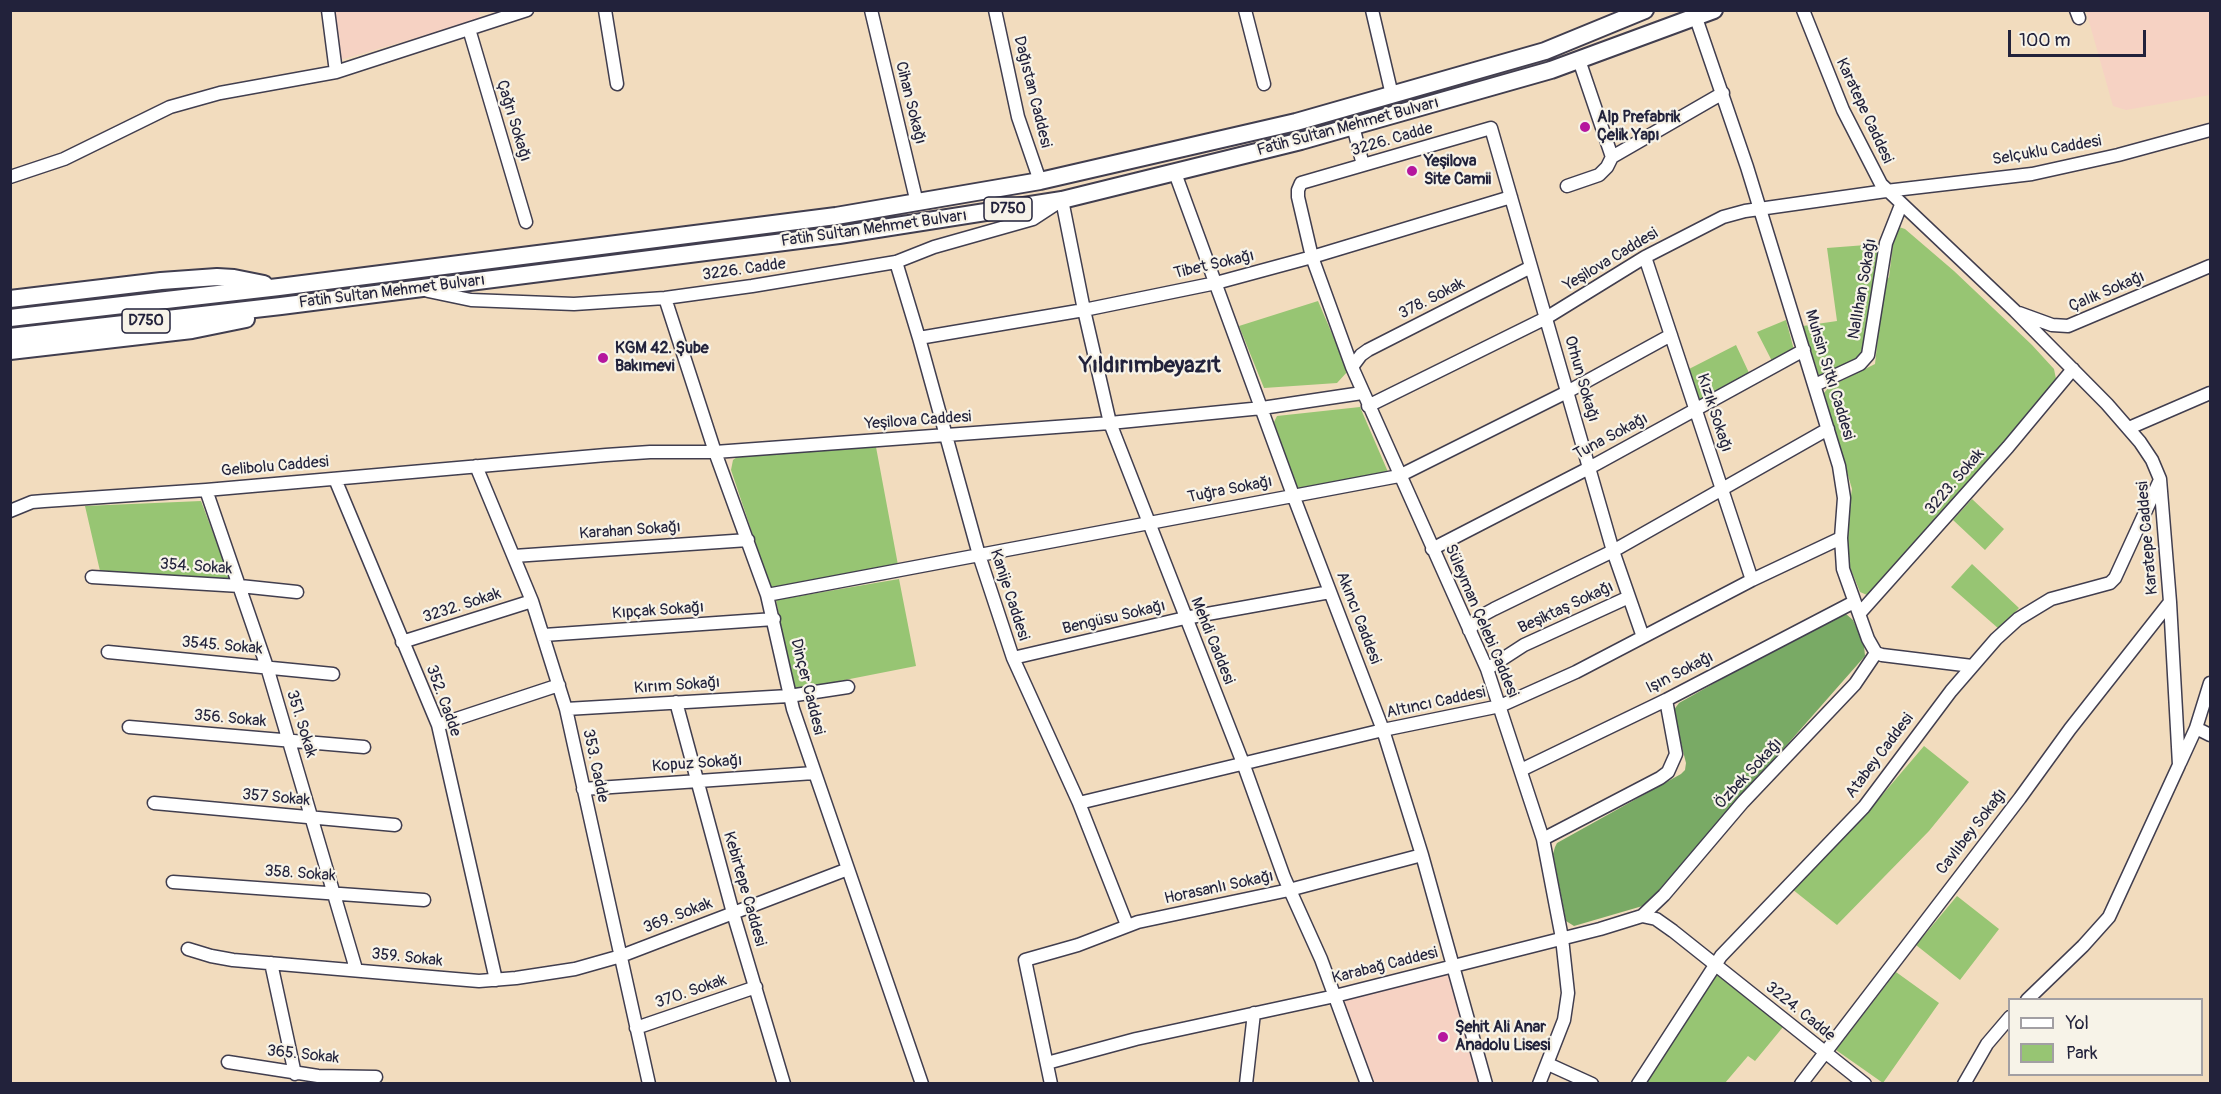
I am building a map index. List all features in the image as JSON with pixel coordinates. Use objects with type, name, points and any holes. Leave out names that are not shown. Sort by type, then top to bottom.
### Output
[{"type":"highway","name":"Fatih Sultan Mehmet Bulvarı","points":[[10,318],[279,287],[836,216],[1040,181],[1296,122],[1392,95],[1545,51],[1645,10]]},
{"type":"highway","name":"Fatih Sultan Mehmet Bulvarı","points":[[10,337],[281,306],[839,235],[1062,200],[1353,126],[1551,70],[1714,10]]},
{"type":"highway","points":[[10,299],[161,281],[217,277],[279,287]]},
{"type":"highway","points":[[10,351],[218,325],[246,319],[281,306]]},
{"type":"street","points":[[328,10],[336,72]]},
{"type":"street","points":[[605,10],[617,84]]},
{"type":"street","name":"Cihan Sokağı","points":[[871,10],[917,203]]},
{"type":"street","name":"Dağıstan Caddesi","points":[[995,10],[1018,117],[1040,181]]},
{"type":"street","points":[[1245,10],[1264,84]]},
{"type":"street","points":[[1372,10],[1392,95]]},
{"type":"street","name":"Karatepe Caddesi","points":[[1803,10],[1847,119],[1872,170],[1886,191],[2015,311],[2073,369],[2129,428],[2152,460],[2160,479],[2170,602],[2179,765],[2109,917],[2089,940],[2028,998]]},
{"type":"street","points":[[10,177],[64,159],[170,106],[219,93],[336,72],[520,12]]},
{"type":"street","name":"Muhsin Sıtkı Caddesi","points":[[1696,18],[1760,209],[1843,481],[1841,538],[1843,569],[1868,639],[1876,652]]},
{"type":"street","name":"Çağrı Sokağı","points":[[468,29],[526,222]]},
{"type":"street","points":[[1580,60],[1612,157]]},
{"type":"street","points":[[1567,186],[1599,175],[1607,167],[1612,157],[1723,93]]},
{"type":"street","points":[[1353,126],[1363,165]]},
{"type":"street","name":"3226. Cadde","points":[[1301,183],[1491,128]]},
{"type":"street","name":"Orhun Sokağı","points":[[1491,128],[1613,551],[1643,637]]},
{"type":"street","name":"Selçuklu Caddesi","points":[[1886,191],[2032,174],[2118,155],[2211,130]]},
{"type":"street","name":"Akıncı Caddesi","points":[[1175,173],[1293,495],[1383,730],[1422,855],[1486,1083]]},
{"type":"street","name":"Süleyman Çelebi Caddesi","points":[[1301,183],[1298,197],[1312,257],[1352,367],[1487,669],[1543,839],[1562,938],[1568,993],[1567,1008],[1539,1083]]},
{"type":"street","name":"Yeşilova Caddesi","points":[[1368,406],[1546,318],[1645,257],[1723,217],[1760,209],[1886,191]]},
{"type":"street","name":"Tibet Sokağı","points":[[919,338],[1084,310],[1216,283],[1312,257],[1511,197]]},
{"type":"street","name":"3226. Cadde","points":[[418,288],[471,300],[574,304],[665,297],[752,286],[896,262],[934,247],[1033,219],[1062,200]]},
{"type":"street","name":"Mehdi Caddesi","points":[[1062,200],[1110,423],[1243,763],[1289,890],[1312,937],[1367,1083]]},
{"type":"street","name":"Nallıhan Sokağı","points":[[1815,385],[1860,364],[1868,355],[1886,243],[1901,205]]},
{"type":"street","name":"Kızık Sokağı","points":[[1645,257],[1752,580]]},
{"type":"street","name":"Kanije Caddesi","points":[[896,262],[978,555],[1012,658],[1079,803],[1127,925]]},
{"type":"street","name":"Çalık Sokağı","points":[[2015,311],[2052,325],[2068,326],[2211,266]]},
{"type":"street","name":"378. Sokak","points":[[1352,367],[1368,350],[1531,267]]},
{"type":"street","name":"Dinçer Caddesi","points":[[665,297],[715,452],[767,595],[789,696],[814,773],[922,1083]]},
{"type":"street","name":"Tuğra Sokağı","points":[[767,595],[1399,476],[1567,392],[1671,335]]},
{"type":"street","name":"Tuna Sokağı","points":[[1432,549],[1696,411],[1804,350]]},
{"type":"street","name":"3223. Sokak","points":[[1859,615],[2008,447],[2073,369]]},
{"type":"street","name":"Yeşilova Caddesi","points":[[476,466],[643,452],[715,452],[1110,423],[1263,408],[1362,393]]},
{"type":"street","points":[[2129,428],[2211,393]]},
{"type":"street","points":[[1470,630],[1483,615],[1613,551],[1828,429]]},
{"type":"street","name":"Gelibolu Caddesi","points":[[10,511],[32,502],[206,490],[476,466]]},
{"type":"street","name":"353. Cadde","points":[[476,466],[532,601],[566,709],[649,1083]]},
{"type":"street","name":"352. Cadde","points":[[335,479],[438,725],[496,980]]},
{"type":"street","name":"Atabey Caddesi","points":[[1638,1083],[1715,964],[1864,807],[1972,666],[2006,629],[2033,608],[2065,594],[2110,583],[2115,578],[2160,479]]},
{"type":"street","name":"351. Sokak","points":[[206,490],[267,667],[356,969]]},
{"type":"street","name":"Altıncı Caddesi","points":[[1079,803],[1383,730],[1500,706],[1576,672],[1752,580],[1841,538]]},
{"type":"street","name":"Karahan Sokağı","points":[[514,556],[748,540]]},
{"type":"street","name":"354. Sokak","points":[[92,577],[240,586],[297,592]]},
{"type":"street","name":"Bengüsu Sokağı","points":[[1012,658],[1185,618],[1330,592]]},
{"type":"street","name":"Beşiktaş Sokağı","points":[[1487,669],[1524,645],[1629,597]]},
{"type":"street","name":"3232. Sokak","points":[[402,642],[532,601]]},
{"type":"street","name":"Işın Sokağı","points":[[1521,770],[1666,700],[1854,602]]},
{"type":"street","name":"Cavlıbey Sokağı","points":[[1801,1083],[2020,798],[2070,729],[2170,602]]},
{"type":"street","name":"Kıpçak Sokağı","points":[[544,635],[774,619]]},
{"type":"street","name":"3545. Sokak","points":[[108,652],[333,674]]},
{"type":"street","points":[[1876,652],[1925,661],[1972,666]]},
{"type":"street","name":"Özbek Sokağı","points":[[1642,916],[1664,895],[1743,802],[1855,684],[1876,652]]},
{"type":"street","points":[[2179,765],[2196,728],[2211,683]]},
{"type":"street","points":[[438,725],[559,685]]},
{"type":"street","points":[[789,696],[848,687]]},
{"type":"street","name":"Kırım Sokağı","points":[[566,709],[789,696]]},
{"type":"street","points":[[1543,839],[1668,772],[1676,754],[1666,700]]},
{"type":"street","name":"Kebirtepe Caddesi","points":[[676,702],[733,913],[784,1083]]},
{"type":"street","name":"356. Sokak","points":[[129,727],[364,747]]},
{"type":"street","points":[[2196,728],[2211,735]]},
{"type":"street","name":"Kopuz Sokağı","points":[[583,789],[814,773]]},
{"type":"street","name":"357 Sokak","points":[[154,803],[394,825]]},
{"type":"street","name":"Horasanlı Sokağı","points":[[1047,1063],[1025,960],[1078,945],[1127,925],[1289,890],[1422,855]]},
{"type":"street","name":"369. Sokak","points":[[621,956],[848,869]]},
{"type":"street","name":"358. Sokak","points":[[173,882],[424,900]]},
{"type":"street","points":[[1642,916],[1656,919],[1715,964]]},
{"type":"street","name":"Karabağ Caddesi","points":[[1047,1063],[1136,1039],[1335,996],[1642,916]]},
{"type":"street","name":"359. Sokak","points":[[188,949],[211,956],[271,963],[455,979],[496,980],[575,969],[621,956]]},
{"type":"street","points":[[271,963],[295,1074]]},
{"type":"street","name":"3224. Cadde","points":[[1715,964],[1865,1083]]},
{"type":"street","name":"370. Sokak","points":[[636,1028],[756,987]]},
{"type":"street","points":[[1246,1083],[1254,1013]]},
{"type":"street","points":[[1964,1083],[1987,1044],[2008,1019]]},
{"type":"street","name":"365. Sokak","points":[[228,1062],[295,1074],[376,1077]]},
{"type":"street","points":[[1047,1063],[1051,1083]]},
{"type":"street","points":[[1548,1064],[1592,1083]]},
{"type":"shaded area","points":[[332,11],[479,11],[480,19],[337,61]]},
{"type":"shaded area","points":[[2086,11],[2210,11],[2210,95],[2126,110],[2113,106]]},
{"type":"shaded area","points":[[1448,972],[1480,1083],[1375,1083],[1341,997]]},
{"type":"green space","points":[[1899,227],[1905,229],[1954,271],[2032,345],[2054,369],[2056,379],[2050,390],[1867,595],[1860,592],[1847,560],[1846,526],[1852,489],[1824,393],[1829,387],[1875,364],[1884,283],[1889,277],[1895,229]]},
{"type":"green space","points":[[1879,244],[1865,354],[1819,376],[1803,326],[1837,321],[1827,248]]},
{"type":"green space","points":[[1318,301],[1348,371],[1337,383],[1264,388],[1239,326]]},
{"type":"green space","points":[[1786,320],[1794,350],[1773,363],[1757,332]]},
{"type":"green space","points":[[1736,345],[1750,375],[1699,403],[1689,369]]},
{"type":"green space","points":[[1360,407],[1388,472],[1297,489],[1274,422],[1277,416]]},
{"type":"green space","points":[[876,447],[898,565],[771,589],[731,470],[733,460],[737,457]]},
{"type":"green space","points":[[1972,499],[2004,529],[1985,550],[1953,520]]},
{"type":"green space","points":[[201,501],[231,580],[100,571],[85,506]]},
{"type":"green space","points":[[1972,564],[2019,608],[1999,629],[1951,587]]},
{"type":"green space","points":[[899,579],[916,666],[794,690],[776,600]]},
{"type":"green space","points":[[1846,614],[1853,620],[1864,645],[1865,656],[1646,905],[1574,926],[1566,921],[1553,854],[1557,843],[1685,770],[1686,763],[1673,711],[1679,703],[1791,640]]},
{"type":"green space","points":[[1924,746],[1969,782],[1929,831],[1837,925],[1792,889],[1866,814]]},
{"type":"green space","points":[[1957,896],[1999,929],[1960,980],[1916,945]]},
{"type":"green space","points":[[1896,972],[1939,1003],[1883,1083],[1836,1050]]},
{"type":"green space","points":[[1717,975],[1783,1027],[1755,1061],[1748,1056],[1725,1083],[1645,1084]]},
{"type":"place","name":"Alp Prefabrik Çelik Yapı","points":[[1585,127]]},
{"type":"place","name":"Yeşilova Site Camii","points":[[1412,171]]},
{"type":"place","name":"KGM 42. Şube Bakımevi","points":[[603,358]]},
{"type":"place","name":"Şehit Ali Anar Anadolu Lisesi","points":[[1443,1037]]},
{"type":"district","name":"Yıldırımbeyazıt","points":[[1150,366]]}]
